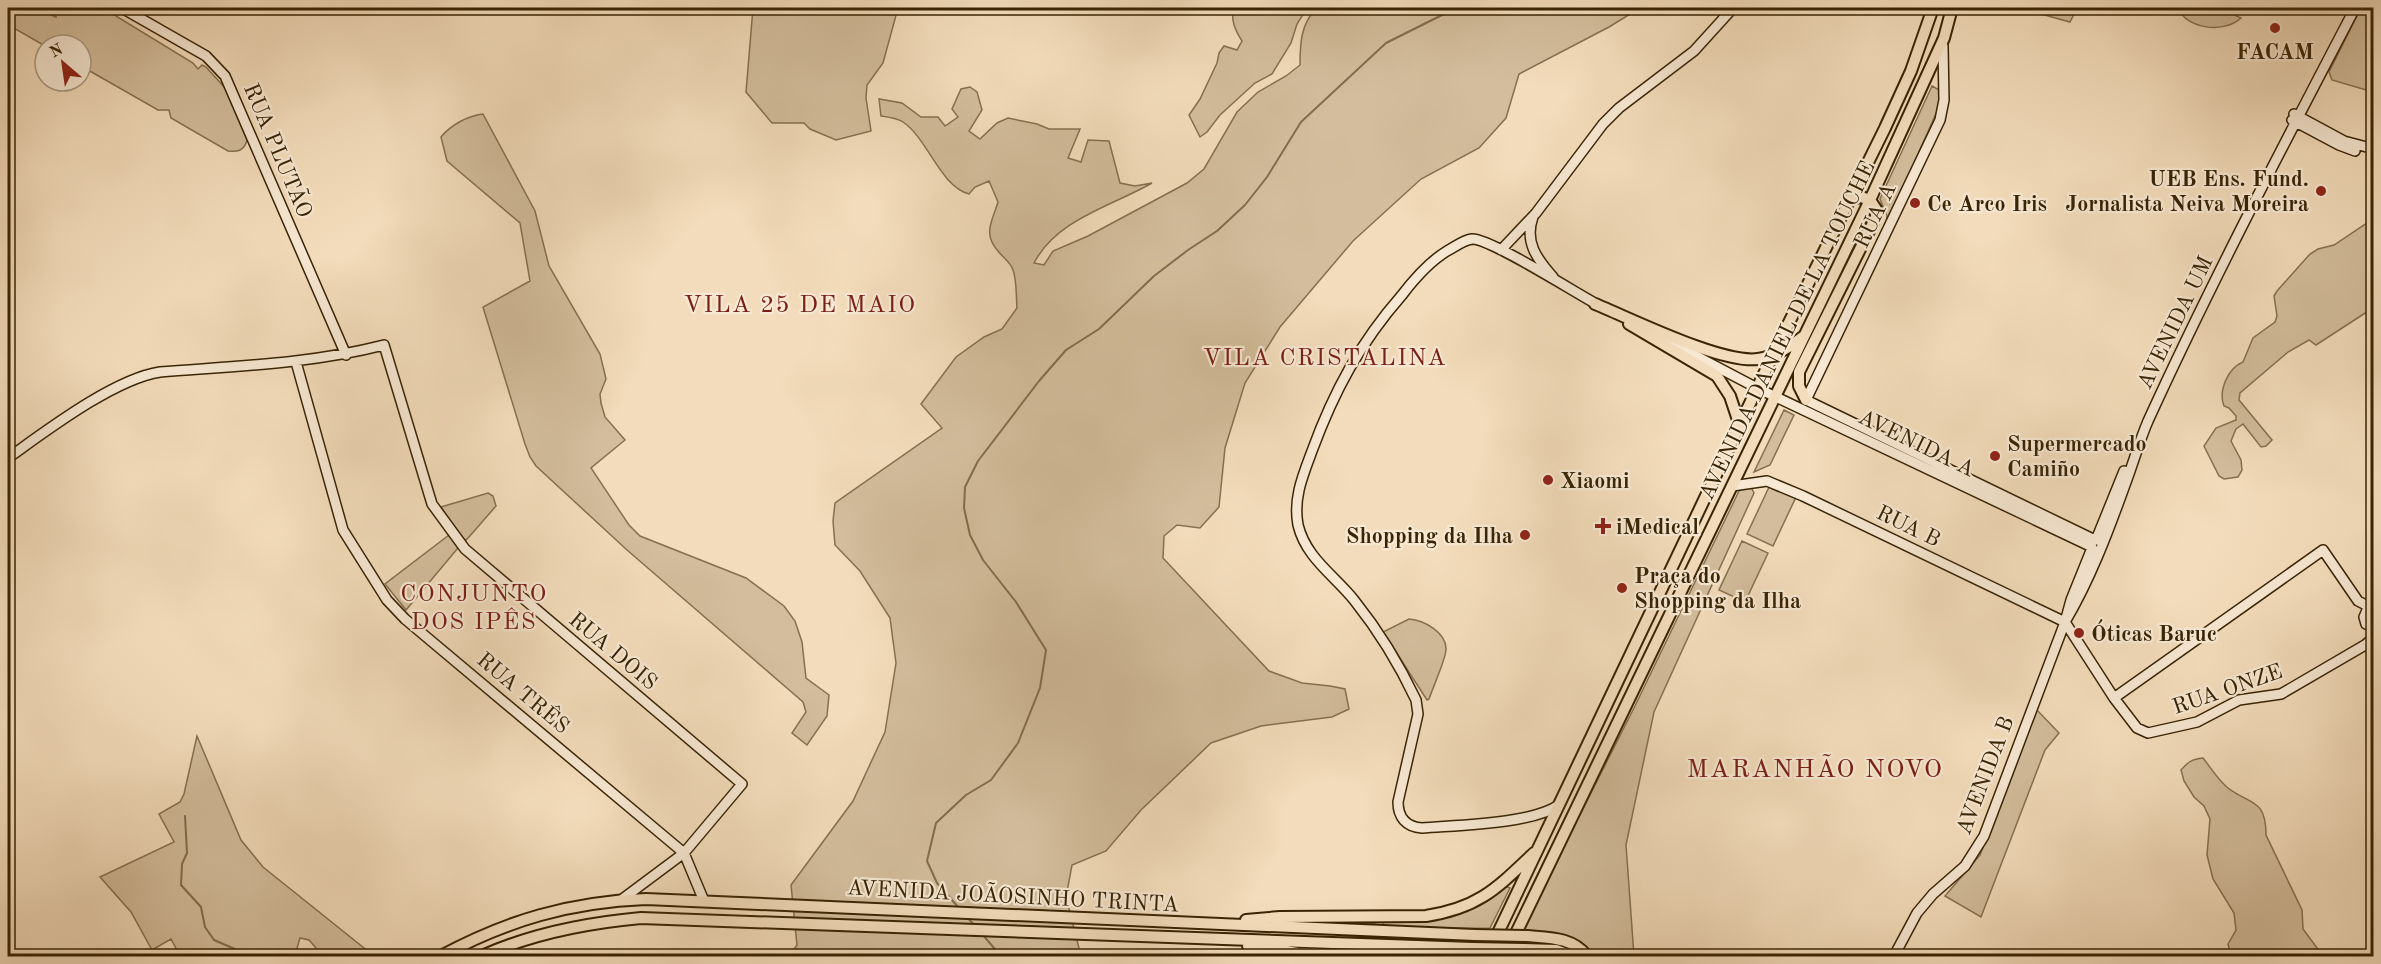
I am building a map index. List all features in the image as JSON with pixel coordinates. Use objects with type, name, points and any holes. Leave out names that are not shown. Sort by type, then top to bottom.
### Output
[{"type":"main road","name":"AVENIDA DANIEL DE LA TOUCHE","points":[[1487,957],[1773,355],[1907,80],[1932,8]]},
{"type":"main road","name":"AVENIDA DANIEL DE LA TOUCHE","points":[[1505,957],[1870,200],[1944,38],[1952,8]]},
{"type":"main road","points":[[1776,396],[1801,367],[1876,217],[1876,209],[1870,200],[1861,197],[1848,200]]},
{"type":"main road","points":[[1595,304],[1720,354],[1748,360],[1773,355],[1805,335]]},
{"type":"main road","points":[[1595,304],[1717,376],[1730,396],[1740,426]]},
{"type":"main road","points":[[1801,367],[1798,383],[1806,400]]},
{"type":"main road","points":[[1207,923],[1280,917],[1417,916],[1447,913],[1459,910],[1487,894],[1538,849]]},
{"type":"main road","name":"AVENIDA JOÃOSINHO TRINTA","points":[[441,957],[496,929],[544,913],[621,900],[783,904],[1527,936],[1565,940],[1575,945],[1587,957]]},
{"type":"main road","name":"AVENIDA JOÃOSINHO TRINTA","points":[[482,957],[540,934],[603,922],[641,918],[1556,950],[1572,957]]},
{"type":"main road","points":[[1209,939],[1298,953],[1371,957]]},
{"type":"street","points":[[8,14],[10,8]]},
{"type":"street","name":"RUA PLUTÃO","points":[[122,8],[193,47],[216,64],[229,82],[257,153],[311,272],[345,355]]},
{"type":"street","points":[[1501,250],[1536,213],[1603,124],[1619,108],[1694,51],[1733,8]]},
{"type":"street","name":"AVENIDA UM","points":[[2096,545],[2151,415],[2188,336],[2295,119],[2355,8]]},
{"type":"street","name":"RUA A","points":[[1806,400],[1940,120],[1944,100],[1941,58],[1944,38]]},
{"type":"street","points":[[2295,119],[2344,141],[2373,149]]},
{"type":"street","points":[[2295,119],[2339,146],[2373,155]]},
{"type":"street","points":[[1536,213],[1530,232],[1532,248],[1540,262],[1564,286]]},
{"type":"street","points":[[1560,804],[1540,814],[1495,821],[1422,828],[1414,827],[1404,821],[1399,812],[1398,802],[1418,714],[1416,700],[1364,614],[1308,550],[1296,513],[1299,487],[1333,397],[1348,368],[1384,315],[1423,270],[1460,243],[1476,240],[1501,250],[1564,286]]},
{"type":"street","name":"AVENIDA A","points":[[1564,286],[1776,396],[2096,545]]},
{"type":"street","name":"RUA DOIS","points":[[345,355],[384,345],[432,504],[465,549],[742,784],[684,853]]},
{"type":"street","points":[[8,457],[103,395],[142,376],[160,372],[296,362],[345,355]]},
{"type":"street","name":"RUA TRÊS","points":[[296,362],[343,530],[393,608],[684,853],[704,901]]},
{"type":"street","name":"AVENIDA A","points":[[1806,400],[2096,545]]},
{"type":"street","name":"RUA B","points":[[1732,486],[1767,481],[1803,496],[2065,622]]},
{"type":"street","name":"AVENIDA B","points":[[1894,957],[1917,913],[1933,894],[1965,866],[1983,836],[2065,622],[2077,602],[2096,545]]},
{"type":"street","points":[[2114,698],[2323,550],[2358,601],[2372,607],[2365,613],[2364,620],[2373,628]]},
{"type":"street","name":"RUA ONZE","points":[[2065,622],[2114,698],[2137,728],[2143,732],[2197,722],[2239,700],[2281,694],[2365,645],[2373,637]]},
{"type":"street","points":[[621,900],[684,853]]},
{"type":"shaded area","points":[[17,8],[103,8],[193,63],[198,69],[202,65],[206,67],[226,89],[247,140],[244,146],[238,151],[228,151],[171,118],[169,110],[158,110],[93,73],[93,33],[33,33],[33,39],[12,27],[9,21]]},
{"type":"shaded area","points":[[753,8],[898,8],[883,63],[867,85],[866,98],[871,131],[836,140],[810,129],[804,123],[772,123],[746,92]]},
{"type":"shaded area","points":[[1233,8],[1307,8],[1297,24],[1291,43],[1272,74],[1255,83],[1200,137],[1189,115],[1200,99],[1224,46],[1237,50],[1242,41],[1234,25]]},
{"type":"shaded area","points":[[1316,8],[1640,8],[1609,27],[1519,74],[1506,118],[1479,148],[1421,179],[1353,241],[1280,327],[1245,383],[1225,448],[1219,507],[1200,528],[1177,525],[1164,536],[1163,558],[1269,671],[1302,683],[1345,689],[1349,709],[1332,717],[1261,726],[1211,743],[1141,810],[1106,851],[1072,865],[1066,897],[1081,956],[789,956],[797,945],[791,885],[853,801],[885,732],[896,663],[890,618],[860,571],[835,545],[833,521],[835,503],[942,428],[921,404],[956,357],[984,337],[1002,329],[1017,308],[1013,270],[991,238],[990,227],[998,202],[989,181],[975,187],[969,194],[959,189],[942,172],[912,130],[903,122],[881,116],[879,99],[902,103],[921,117],[938,117],[945,126],[958,117],[952,109],[961,89],[970,87],[977,92],[982,110],[969,131],[980,139],[997,123],[1008,118],[1049,129],[1080,129],[1068,158],[1081,162],[1088,140],[1109,141],[1120,183],[1135,186],[1152,183],[1071,224],[1044,248],[1034,263],[1044,265],[1053,251],[1088,236],[1187,183],[1204,169],[1237,112],[1258,92],[1300,65],[1302,34]]},
{"type":"shaded area","points":[[2019,8],[2077,8],[2070,22]]},
{"type":"shaded area","points":[[2178,8],[2218,8],[2241,18],[2225,26],[2206,27],[2189,21]]},
{"type":"shaded area","points":[[2361,8],[2373,8],[2373,92],[2332,80],[2329,72]]},
{"type":"shaded area","points":[[1932,86],[1941,91],[1942,100],[1886,226],[1887,216],[1880,199]]},
{"type":"shaded area","points":[[483,114],[535,211],[549,266],[600,354],[606,379],[600,394],[605,417],[625,440],[591,468],[629,525],[640,536],[746,578],[784,606],[795,621],[802,642],[806,678],[829,695],[827,716],[807,745],[792,733],[806,712],[803,702],[627,550],[536,466],[530,457],[483,307],[530,281],[520,223],[447,161],[441,137],[460,122]]},
{"type":"shaded area","points":[[2373,219],[2373,308],[2316,345],[2309,340],[2288,352],[2240,393],[2239,400],[2272,440],[2266,446],[2261,447],[2243,424],[2236,429],[2231,441],[2241,460],[2242,470],[2238,477],[2224,479],[2219,476],[2204,446],[2216,428],[2236,420],[2236,416],[2224,406],[2223,387],[2233,369],[2243,362],[2253,338],[2275,322],[2277,316],[2274,296],[2310,254],[2318,249],[2334,245]]},
{"type":"shaded area","points":[[1784,410],[1794,415],[1770,465],[1754,472]]},
{"type":"shaded area","points":[[1770,485],[1796,497],[1773,546],[1747,534]]},
{"type":"shaded area","points":[[1751,487],[1754,493],[1654,712],[1626,845],[1634,956],[1592,956],[1579,943],[1520,933],[1635,706],[1739,491]]},
{"type":"shaded area","points":[[488,493],[493,496],[496,506],[466,540],[462,538],[441,507]]},
{"type":"shaded area","points":[[449,535],[458,548],[406,610],[385,584]]},
{"type":"shaded area","points":[[1742,541],[1768,553],[1745,602],[1719,590]]},
{"type":"shaded area","points":[[1409,619],[1433,628],[1443,638],[1445,644],[1443,661],[1427,700],[1383,632]]},
{"type":"shaded area","points":[[2036,709],[2059,733],[2045,750],[1981,917],[1945,896],[1980,855]]},
{"type":"shaded area","points":[[197,736],[241,840],[263,867],[374,956],[323,956],[309,940],[300,938],[297,948],[298,956],[180,956],[171,939],[152,950],[131,912],[100,877],[174,842],[159,814],[180,802],[184,794]]},
{"type":"shaded area","points":[[2203,758],[2224,785],[2260,808],[2266,835],[2302,910],[2303,929],[2323,956],[2231,956],[2228,944],[2236,930],[2234,913],[2213,879],[2207,855],[2210,819],[2204,806],[2194,797],[2184,781],[2181,770],[2190,761]]},
{"type":"shaded area","points":[[1504,886],[1510,888],[1490,928],[1383,929],[1383,920],[1447,917],[1473,906]]},
{"type":"waterway","points":[[38,8],[56,17]]},
{"type":"waterway","points":[[959,908],[937,883],[927,861],[936,823],[966,795],[991,780],[1018,743],[1040,688],[1046,650],[1016,602],[983,560],[970,535],[964,508],[965,487],[978,461],[1039,381],[1066,350],[1099,329],[1154,276],[1217,231],[1245,205],[1267,177],[1301,122],[1386,43],[1456,8]]},
{"type":"waterway","points":[[185,816],[187,853],[182,864],[181,885],[201,907],[205,927],[214,940],[251,956]]},
{"type":"waterway","points":[[967,917],[975,926]]},
{"type":"waterway","points":[[983,935],[999,954]]},
{"type":"place","name":"FACAM","points":[[2275,28]]},
{"type":"place","name":"UEB Ens. Fund. Jornalista Neiva Moreira","points":[[2321,191]]},
{"type":"place","name":"Ce Arco Iris","points":[[1915,203]]},
{"type":"place","name":"Supermercado Camiño","points":[[1995,456]]},
{"type":"place","name":"Xiaomi","points":[[1548,480]]},
{"type":"place","name":"iMedical","points":[[1603,526]]},
{"type":"place","name":"Shopping da Ilha","points":[[1525,535]]},
{"type":"place","name":"Praça do Shopping da Ilha","points":[[1622,588]]},
{"type":"place","name":"Óticas Baruc","points":[[2079,633]]},
{"type":"district","name":"VILA 25 DE MAIO","points":[[800,304]]},
{"type":"district","name":"VILA CRISTALINA","points":[[1325,357]]},
{"type":"district","name":"CONJUNTO DOS IPÊS","points":[[474,607]]},
{"type":"district","name":"MARANHÃO NOVO","points":[[1815,768]]}]
